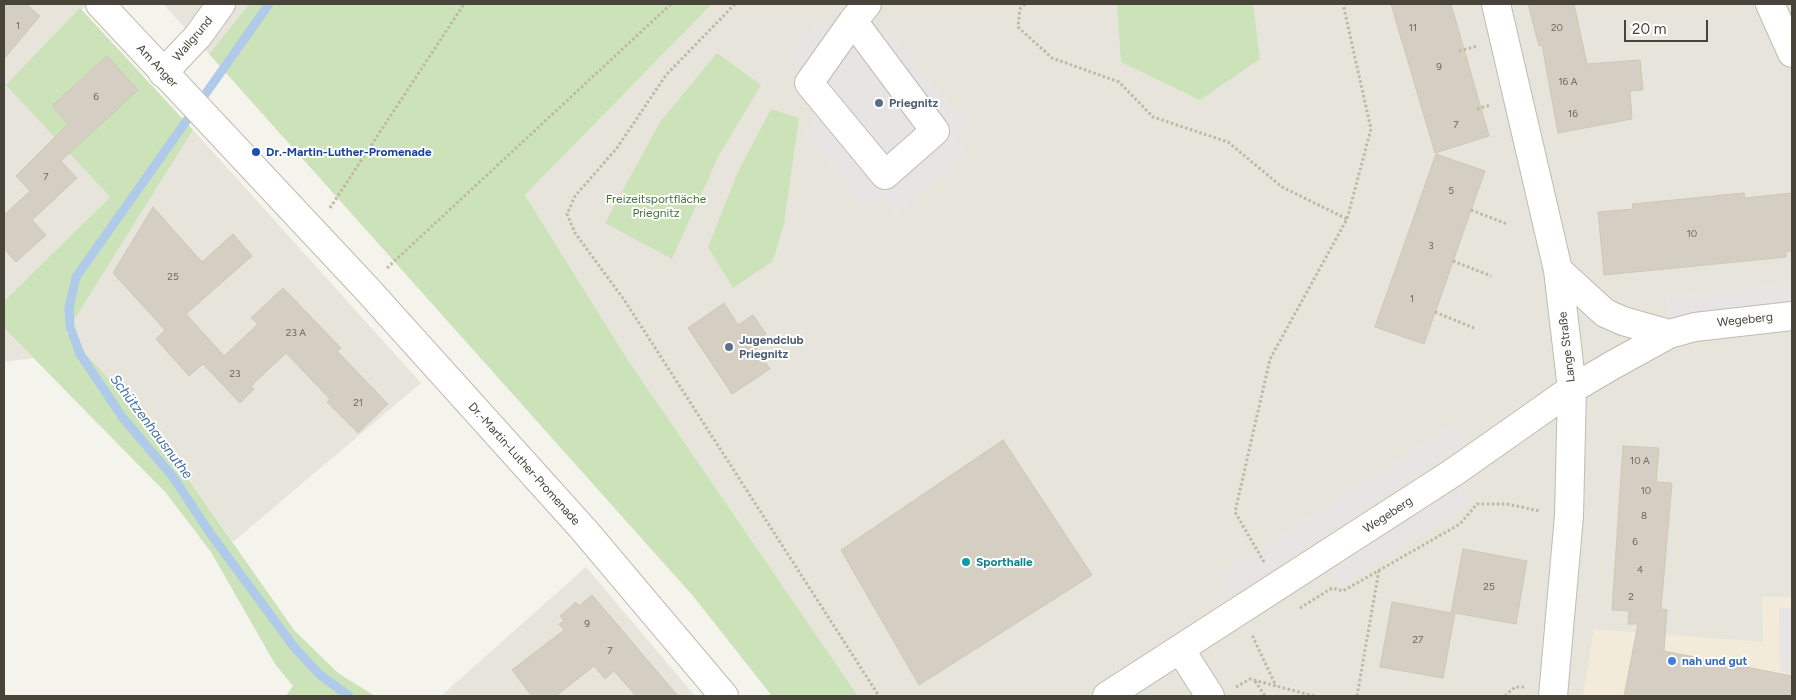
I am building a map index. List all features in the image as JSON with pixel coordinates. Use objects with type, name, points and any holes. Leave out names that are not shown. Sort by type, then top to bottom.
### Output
[{"type":"street","name":"Am Anger","points":[[100,4],[215,128]]},
{"type":"street","name":"Wallgrund","points":[[168,79],[221,4]]},
{"type":"street","name":"Lange Straße","points":[[1496,4],[1558,270],[1572,389],[1570,516],[1553,696]]},
{"type":"street","points":[[1770,4],[1792,54]]},
{"type":"street","points":[[860,13],[936,131],[885,175],[809,83],[860,13]]},
{"type":"street","name":"Dr.-Martin-Luther-Promenade","points":[[215,128],[366,288],[584,530],[724,696]]},
{"type":"street","points":[[1558,270],[1605,313],[1623,321],[1669,334]]},
{"type":"street","name":"Wegeberg","points":[[1107,696],[1454,472],[1572,389],[1669,334],[1695,327],[1792,316]]},
{"type":"street","points":[[1180,649],[1219,694]]},
{"type":"path","points":[[314,232],[464,4]]},
{"type":"path","points":[[366,288],[671,4]]},
{"type":"path","points":[[735,4],[666,75],[617,148],[575,196],[567,214],[584,248],[625,301],[879,696]]},
{"type":"path","points":[[1025,4],[1020,9],[1018,27],[1052,58],[1119,82],[1153,117],[1228,142],[1282,187],[1347,219]]},
{"type":"path","points":[[1278,586],[1235,512],[1270,359],[1347,219],[1371,129],[1343,4]]},
{"type":"path","points":[[1459,51],[1476,47]]},
{"type":"path","points":[[1476,109],[1492,104]]},
{"type":"path","points":[[1471,210],[1507,224]]},
{"type":"path","points":[[1453,261],[1490,276]]},
{"type":"path","points":[[1435,312],[1474,328]]},
{"type":"path","points":[[1292,612],[1332,588],[1343,591],[1460,524],[1477,504],[1507,504],[1570,516]]},
{"type":"path","points":[[1356,696],[1379,570]]},
{"type":"path","points":[[1260,632],[1253,637],[1276,686]]},
{"type":"path","points":[[1219,694],[1250,679],[1314,696]]},
{"type":"path","points":[[1255,681],[1265,696]]},
{"type":"shaded area","points":[[4,4],[87,4],[7,85],[110,197],[4,301]]},
{"type":"shaded area","points":[[163,4],[249,4],[209,54]]},
{"type":"shaded area","points":[[712,4],[1792,4],[1792,696],[858,696],[628,360],[525,195]]},
{"type":"shaded area","name":"Priegnitz","points":[[821,16],[831,29],[871,37],[885,29],[968,125],[952,137],[966,151],[897,216],[882,194],[866,210],[804,130],[818,117],[798,89],[802,65],[788,55]]},
{"type":"shaded area","points":[[193,130],[421,383],[233,542],[144,416],[66,333]]},
{"type":"shaded area","points":[[1792,284],[1792,304],[1668,317],[1665,297]]},
{"type":"shaded area","points":[[4,328],[33,358],[4,362]]},
{"type":"shaded area","points":[[1454,424],[1466,443],[1231,595],[1219,576]]},
{"type":"shaded area","points":[[1462,487],[1473,503],[1341,587],[1331,570]]},
{"type":"shaded area","points":[[586,567],[695,696],[441,696]]},
{"type":"shaded area","points":[[1762,597],[1792,597],[1792,696],[1583,696],[1594,629],[1763,642]]},
{"type":"shaded area","points":[[1779,608],[1792,608],[1792,674],[1780,671]]},
{"type":"green space","points":[[249,4],[712,4],[525,195],[628,360],[858,696],[772,696],[693,596],[209,54]]},
{"type":"green space","points":[[1117,4],[1253,4],[1260,59],[1200,100],[1121,62]]},
{"type":"green space","points":[[80,8],[193,130],[66,333],[144,416],[294,630],[338,673],[375,696],[286,696],[293,686],[275,664],[211,552],[166,493],[4,328],[4,301],[110,197],[6,85]]},
{"type":"green space","name":"Freizeitsportfläche Priegnitz","points":[[717,53],[761,85],[719,155],[672,259],[605,223],[660,122]]},
{"type":"green space","points":[[771,109],[799,118],[784,224],[773,261],[733,288],[708,247],[737,174]]},
{"type":"building","points":[[4,4],[26,4],[40,16],[4,59]]},
{"type":"building","points":[[1391,4],[1451,4],[1489,136],[1435,153]]},
{"type":"building","points":[[1528,4],[1574,4],[1587,64],[1640,60],[1643,90],[1630,91],[1632,119],[1558,133],[1542,45],[1539,46]]},
{"type":"building","points":[[107,56],[138,90],[61,161],[77,178],[32,220],[46,235],[16,262],[4,249],[4,215],[30,191],[16,176],[68,124],[52,106]]},
{"type":"building","points":[[1436,154],[1485,171],[1424,344],[1375,327]]},
{"type":"building","points":[[1744,193],[1745,198],[1792,193],[1792,251],[1786,252],[1786,257],[1604,275],[1598,212],[1633,209],[1632,204]]},
{"type":"building","points":[[153,207],[202,262],[233,234],[252,256],[186,314],[224,356],[258,324],[251,318],[283,288],[341,348],[337,351],[388,404],[358,433],[327,402],[330,399],[286,353],[251,386],[254,389],[240,403],[203,364],[189,376],[156,339],[165,330],[113,273]]},
{"type":"building","points":[[724,303],[738,325],[753,315],[766,334],[752,342],[770,369],[732,394],[688,328]]},
{"type":"building","name":"Sporthalle","points":[[1003,440],[1092,575],[919,685],[841,550]]},
{"type":"building","points":[[1623,446],[1659,448],[1656,482],[1672,483],[1661,609],[1667,610],[1664,651],[1792,676],[1792,696],[1624,696],[1638,624],[1628,624],[1629,611],[1612,610]]},
{"type":"building","points":[[1463,549],[1527,561],[1516,624],[1455,613],[1443,678],[1380,667],[1392,602],[1451,613]]},
{"type":"building","points":[[592,595],[678,696],[636,696],[614,671],[605,679],[594,666],[556,696],[532,696],[512,670],[564,630],[559,624],[564,621],[560,616],[576,602],[579,606]]},
{"type":"waterway","name":"Schützenhausnuthe","points":[[269,4],[76,277],[69,308],[70,327],[80,354],[123,418],[173,477],[210,533],[294,647],[319,674],[349,696]]},
{"type":"place","name":"Priegnitz","points":[[879,103]]},
{"type":"place","name":"Dr.-Martin-Luther-Promenade","points":[[256,152]]},
{"type":"place","name":"Jugendclub Priegnitz","points":[[729,347]]},
{"type":"place","name":"Sporthalle","points":[[966,562]]},
{"type":"place","name":"nah und gut","points":[[1672,661]]}]
